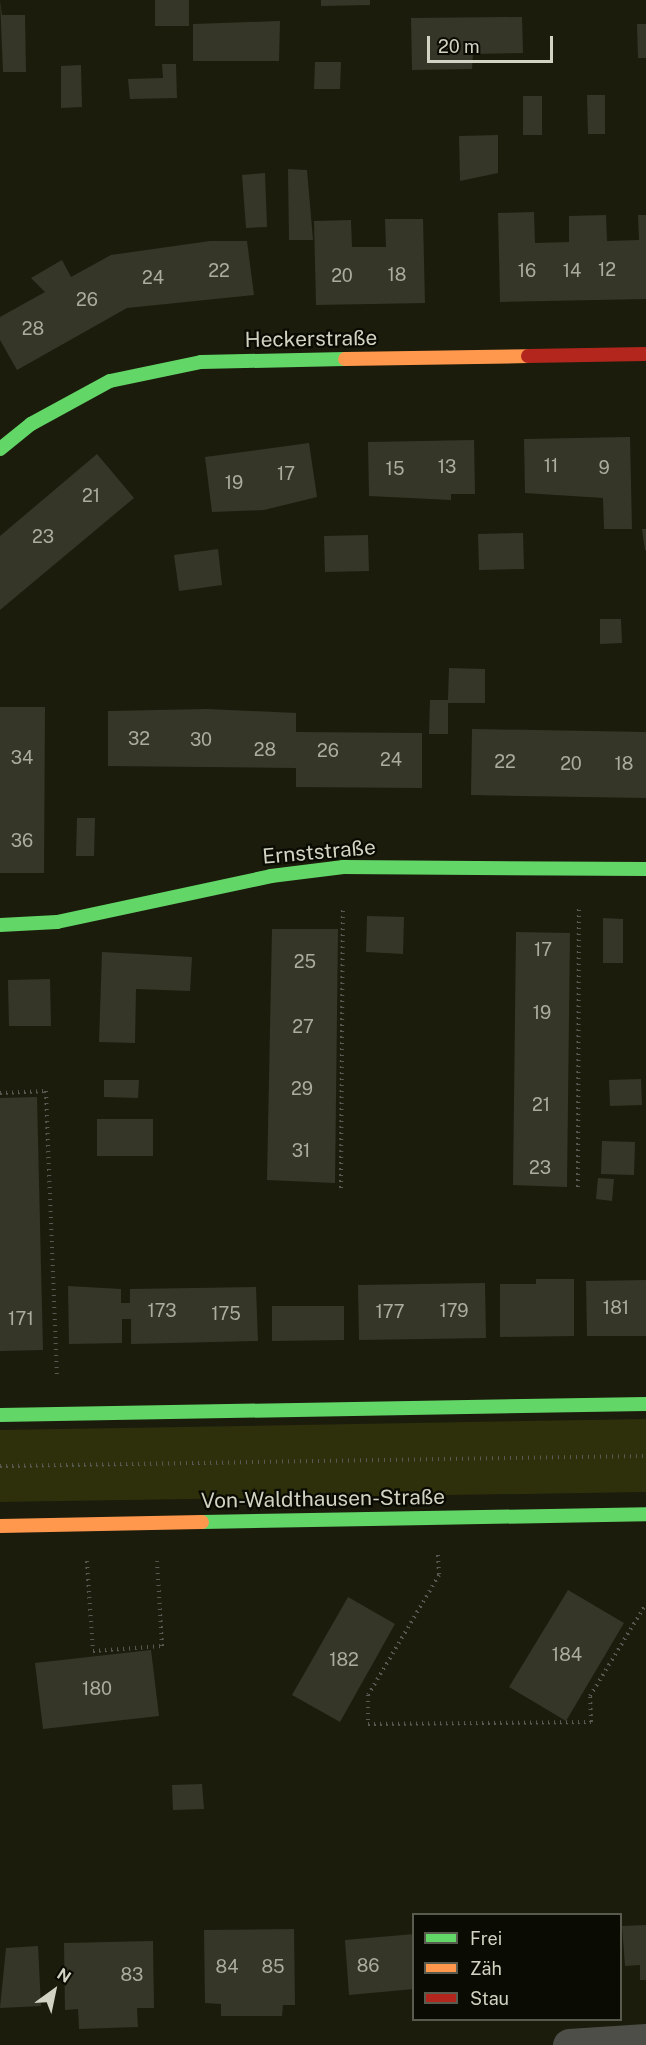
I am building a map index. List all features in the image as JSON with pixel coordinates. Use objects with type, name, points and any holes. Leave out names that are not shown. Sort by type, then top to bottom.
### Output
[{"type":"street","name":"Heckerstraße","points":[[0,449],[31,424],[110,381],[201,362],[646,354]]},
{"type":"street","name":"Ernststraße","points":[[0,925],[57,922],[271,876],[343,867],[646,869]]},
{"type":"street","points":[[0,1415],[646,1404]]},
{"type":"street","name":"Von-Waldthausen-Straße","points":[[0,1526],[646,1514]]},
{"type":"street","points":[[569,2045],[646,2040]]},
{"type":"path","points":[[341,1188],[343,867]]},
{"type":"path","points":[[578,1187],[579,868]]},
{"type":"path","points":[[0,1093],[46,1091],[58,1414]]},
{"type":"path","points":[[0,1466],[646,1456]]},
{"type":"path","points":[[438,1518],[439,1575],[368,1695],[368,1724],[591,1722],[590,1696],[646,1604]]},
{"type":"path","points":[[84,1524],[93,1651],[162,1646],[154,1523]]},
{"type":"shaded area","points":[[646,1419],[646,1492],[0,1502],[0,1430]]},
{"type":"building","points":[[0,0],[2,15],[25,15],[26,72],[3,72]]},
{"type":"building","points":[[155,0],[189,0],[189,26],[155,26]]},
{"type":"building","points":[[321,0],[370,0],[370,5],[321,6]]},
{"type":"building","points":[[522,17],[523,53],[473,54],[472,69],[412,70],[411,18]]},
{"type":"building","points":[[280,21],[279,61],[193,61],[193,24]]},
{"type":"building","points":[[637,24],[646,24],[646,58],[638,58]]},
{"type":"building","points":[[315,62],[341,62],[340,89],[314,89]]},
{"type":"building","points":[[162,64],[176,64],[177,98],[130,99],[128,79],[163,78]]},
{"type":"building","points":[[81,65],[82,107],[61,108],[61,66]]},
{"type":"building","points":[[587,95],[605,95],[605,134],[588,134]]},
{"type":"building","points":[[523,96],[542,96],[542,135],[523,135]]},
{"type":"building","points":[[498,135],[498,173],[460,181],[459,136]]},
{"type":"building","points":[[288,169],[307,170],[313,240],[289,240]]},
{"type":"building","points":[[265,173],[267,227],[246,228],[242,175]]},
{"type":"building","points":[[534,212],[535,243],[569,242],[569,216],[606,215],[607,241],[639,240],[638,215],[646,215],[646,299],[500,302],[498,213]]},
{"type":"building","points":[[385,219],[423,219],[425,303],[316,305],[314,221],[351,220],[352,247],[386,247]]},
{"type":"building","points":[[210,241],[247,241],[254,295],[127,308],[17,370],[0,340],[0,317],[45,292],[31,278],[62,260],[71,277],[111,255]]},
{"type":"building","points":[[630,437],[632,529],[604,529],[603,498],[525,493],[524,439]]},
{"type":"building","points":[[474,440],[475,494],[451,494],[451,500],[369,496],[368,442]]},
{"type":"building","points":[[309,443],[317,497],[264,510],[212,512],[205,457]]},
{"type":"building","points":[[97,454],[134,498],[0,610],[0,536]]},
{"type":"building","points":[[642,529],[646,529],[646,550],[645,550]]},
{"type":"building","points":[[523,533],[524,569],[479,570],[478,534]]},
{"type":"building","points":[[368,535],[369,571],[325,572],[324,536]]},
{"type":"building","points":[[218,549],[222,585],[179,591],[174,555]]},
{"type":"building","points":[[600,619],[621,619],[622,643],[600,644]]},
{"type":"building","points":[[449,668],[485,669],[485,703],[448,703],[448,734],[429,734],[430,700],[448,700]]},
{"type":"building","points":[[0,707],[45,707],[44,873],[0,873]]},
{"type":"building","points":[[207,709],[296,713],[296,732],[422,733],[422,788],[296,787],[296,768],[108,766],[108,711]]},
{"type":"building","points":[[472,729],[646,732],[646,798],[471,795]]},
{"type":"building","points":[[77,818],[95,818],[94,856],[76,856]]},
{"type":"building","points":[[367,916],[404,917],[403,954],[366,952]]},
{"type":"building","points":[[603,918],[623,919],[623,963],[603,963]]},
{"type":"building","points":[[272,929],[338,929],[335,1183],[267,1180]]},
{"type":"building","points":[[516,932],[570,933],[567,1187],[513,1185]]},
{"type":"building","points":[[102,952],[192,957],[190,991],[136,989],[135,1043],[99,1042]]},
{"type":"building","points":[[50,979],[51,1026],[9,1026],[8,980]]},
{"type":"building","points":[[641,1079],[642,1105],[610,1106],[609,1080]]},
{"type":"building","points":[[104,1080],[139,1080],[138,1098],[104,1097]]},
{"type":"building","points":[[37,1097],[43,1350],[0,1351],[0,1098]]},
{"type":"building","points":[[97,1119],[153,1119],[153,1156],[97,1156]]},
{"type":"building","points":[[602,1141],[635,1142],[634,1175],[601,1174]]},
{"type":"building","points":[[598,1178],[614,1179],[612,1201],[596,1199]]},
{"type":"building","points":[[536,1279],[574,1279],[574,1336],[500,1337],[500,1284],[536,1284]]},
{"type":"building","points":[[646,1280],[646,1336],[587,1336],[586,1281]]},
{"type":"building","points":[[485,1283],[486,1338],[359,1340],[358,1285]]},
{"type":"building","points":[[68,1286],[121,1289],[121,1303],[130,1303],[130,1289],[256,1287],[258,1341],[131,1344],[131,1319],[122,1319],[122,1343],[69,1344]]},
{"type":"building","points":[[272,1306],[344,1306],[344,1340],[272,1341]]},
{"type":"building","points":[[568,1590],[624,1623],[566,1721],[509,1687]]},
{"type":"building","points":[[348,1597],[395,1624],[340,1722],[292,1695]]},
{"type":"building","points":[[151,1650],[159,1716],[43,1729],[35,1663]]},
{"type":"building","points":[[202,1784],[204,1809],[173,1810],[172,1785]]},
{"type":"building","points":[[646,1925],[646,1980],[640,1980],[640,1965],[625,1966],[622,1926]]},
{"type":"building","points":[[294,1929],[295,2005],[283,2005],[282,2016],[221,2016],[221,2004],[205,2003],[204,1930]]},
{"type":"building","points":[[412,1934],[412,1989],[349,1995],[345,1940]]},
{"type":"building","points":[[153,1941],[154,2008],[137,2008],[138,2027],[79,2029],[78,2009],[65,2010],[64,1943]]},
{"type":"building","points":[[38,1946],[41,2006],[0,2008],[6,1948]]},
{"type":"traffic: fast","points":[[0,449],[31,424],[110,381],[201,362],[345,359]]},
{"type":"traffic: fast","points":[[0,925],[57,922],[271,876],[343,867],[646,869]]},
{"type":"traffic: fast","points":[[0,1415],[646,1404]]},
{"type":"traffic: fast","points":[[202,1522],[646,1514]]},
{"type":"traffic: slow","points":[[345,359],[528,356]]},
{"type":"traffic: slow","points":[[0,1526],[202,1522]]},
{"type":"traffic: jam","points":[[528,356],[646,354]]}]
